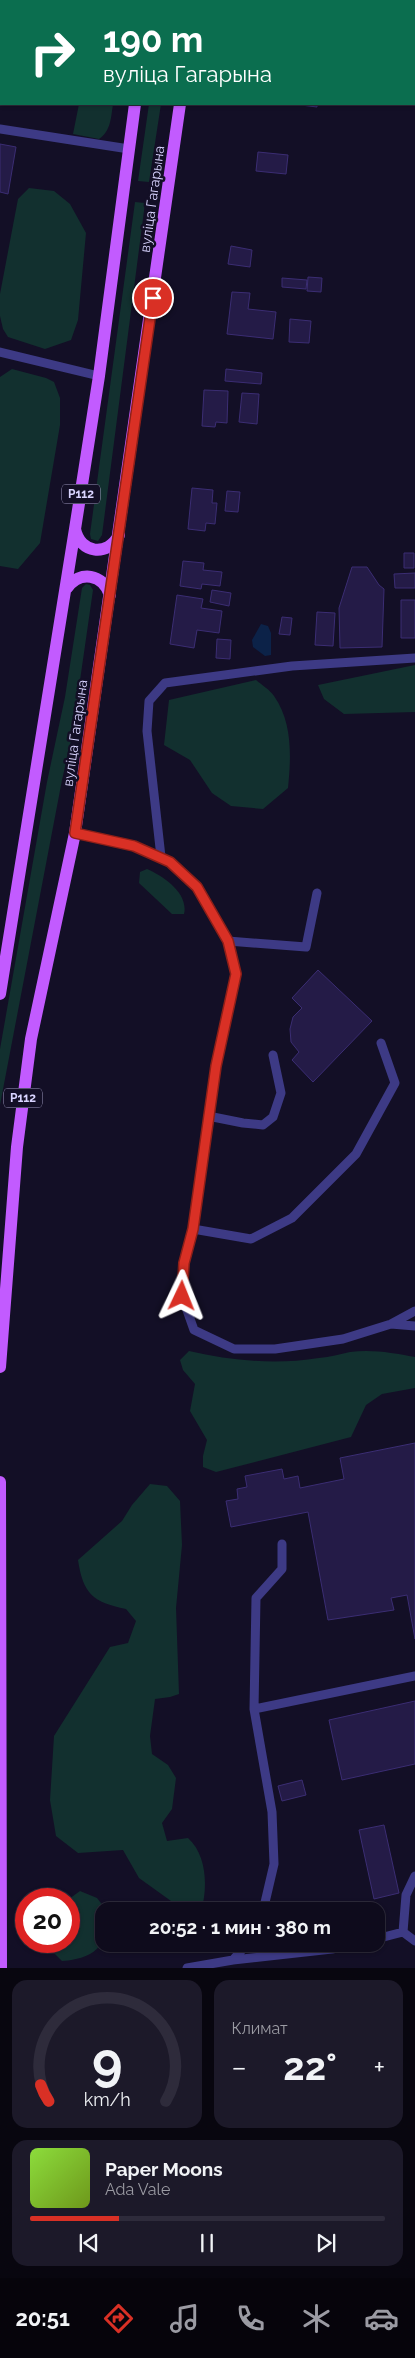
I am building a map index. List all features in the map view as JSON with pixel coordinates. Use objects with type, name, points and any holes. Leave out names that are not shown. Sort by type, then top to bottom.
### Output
[{"type":"main road","name":"вуліца Гагарына","points":[[0,994],[20,883],[35,771],[99,376],[135,105]]},
{"type":"main road","name":"вуліца Гагарына","points":[[0,1367],[16,1147],[31,1039],[75,833],[180,105]]},
{"type":"main road","points":[[75,529],[80,542],[84,546],[97,551],[111,546],[119,534]]},
{"type":"main road","points":[[66,588],[76,579],[89,576],[103,582],[110,595]]},
{"type":"main road","points":[[0,1482],[1,1968]]},
{"type":"lane","points":[[0,129],[129,149]]},
{"type":"lane","points":[[0,352],[99,376]]},
{"type":"lane","points":[[161,857],[147,731],[149,701],[164,683],[292,666],[415,658]]},
{"type":"lane","points":[[75,833],[134,846],[161,857],[197,887],[228,941],[236,974],[216,1066],[193,1229],[184,1263],[182,1296],[194,1330],[207,1338],[234,1349],[275,1349],[343,1339],[391,1324],[415,1311]]},
{"type":"lane","points":[[228,941],[306,947],[316,893]]},
{"type":"lane","points":[[193,1229],[251,1239],[292,1218],[356,1154],[395,1082],[381,1043]]},
{"type":"lane","points":[[208,1116],[243,1123],[262,1124],[273,1117],[282,1093],[273,1055]]},
{"type":"lane","points":[[391,1324],[415,1326]]},
{"type":"lane","points":[[265,1902],[274,1864],[272,1820],[254,1709],[256,1598],[282,1569],[282,1544]]},
{"type":"lane","points":[[254,1709],[415,1676]]},
{"type":"lane","points":[[403,1932],[406,1896],[415,1876]]},
{"type":"lane","points":[[385,1937],[403,1932]]},
{"type":"lane","points":[[403,1932],[415,1941]]},
{"type":"lane","points":[[233,1960],[240,1952]]},
{"type":"lane","points":[[186,1968],[233,1960],[305,1952]]},
{"type":"green space","points":[[79,105],[113,105],[108,128],[99,139],[73,134]]},
{"type":"green space","points":[[149,105],[161,105],[149,182],[138,181]]},
{"type":"green space","points":[[29,188],[54,191],[70,204],[86,233],[78,320],[71,340],[45,349],[8,337],[3,329],[0,316],[0,294],[18,199]]},
{"type":"green space","points":[[135,202],[145,203],[102,535],[98,541],[91,539],[90,534]]},
{"type":"green space","points":[[12,369],[54,382],[60,398],[60,425],[40,543],[18,569],[0,566],[0,377]]},
{"type":"green space","points":[[86,584],[90,585],[93,590],[72,736],[0,1105],[0,1049],[47,782],[65,697],[82,588]]},
{"type":"green space","points":[[415,665],[415,712],[344,714],[324,699],[318,685]]},
{"type":"green space","points":[[256,680],[272,694],[280,706],[288,729],[290,753],[288,788],[263,809],[231,806],[212,793],[190,760],[164,745],[169,700]]},
{"type":"green space","points":[[147,869],[167,881],[179,892],[185,906],[184,914],[172,914],[139,883],[140,872]]},
{"type":"green space","points":[[189,1351],[254,1361],[303,1360],[358,1351],[399,1354],[415,1357],[415,1388],[382,1394],[366,1405],[351,1437],[216,1472],[203,1467],[203,1456],[207,1440],[190,1411],[195,1384],[183,1370],[180,1360]]},
{"type":"green space","points":[[150,1484],[167,1486],[180,1501],[182,1545],[176,1608],[179,1694],[155,1699],[150,1736],[152,1754],[168,1765],[176,1778],[172,1809],[162,1823],[167,1841],[188,1838],[199,1853],[205,1882],[203,1902],[172,1902],[139,1878],[123,1850],[78,1853],[56,1836],[50,1800],[54,1736],[110,1647],[128,1643],[136,1621],[126,1609],[105,1603],[92,1595],[83,1581],[78,1560],[122,1521],[132,1505]]},
{"type":"green space","points":[[80,1891],[97,1898],[100,1902],[95,1902],[95,1950],[81,1958],[62,1961],[54,1953],[80,1953]]},
{"type":"water","points":[[261,624],[268,626],[271,633],[271,655],[265,656],[253,647],[252,640]]},
{"type":"building","points":[[301,105],[317,105],[317,107]]},
{"type":"building","points":[[0,144],[16,147],[8,194],[0,192]]},
{"type":"building","points":[[258,152],[288,155],[286,174],[256,171]]},
{"type":"building","points":[[231,246],[252,250],[250,267],[228,264]]},
{"type":"building","points":[[308,277],[322,278],[321,292],[307,291]]},
{"type":"building","points":[[282,278],[307,280],[306,289],[282,287]]},
{"type":"building","points":[[232,292],[250,293],[248,309],[276,312],[273,339],[227,334]]},
{"type":"building","points":[[290,319],[311,321],[309,343],[289,342]]},
{"type":"building","points":[[226,369],[262,373],[261,384],[225,381]]},
{"type":"building","points":[[204,390],[228,391],[227,423],[216,422],[215,427],[202,426]]},
{"type":"building","points":[[242,393],[259,394],[257,424],[239,422]]},
{"type":"building","points":[[192,488],[213,490],[212,503],[217,503],[215,524],[206,523],[205,531],[188,529]]},
{"type":"building","points":[[227,491],[240,492],[238,512],[225,511]]},
{"type":"building","points":[[404,553],[414,553],[414,568],[404,568]]},
{"type":"building","points":[[183,561],[204,563],[203,570],[222,572],[220,586],[202,584],[201,589],[180,586]]},
{"type":"building","points":[[352,567],[367,567],[379,585],[384,589],[382,647],[340,648],[339,608]]},
{"type":"building","points":[[415,573],[415,588],[395,588],[394,574]]},
{"type":"building","points":[[212,590],[231,593],[229,606],[210,602]]},
{"type":"building","points":[[177,595],[203,599],[201,608],[222,611],[219,633],[197,630],[194,648],[170,644]]},
{"type":"building","points":[[401,600],[415,600],[415,638],[401,638]]},
{"type":"building","points":[[317,612],[335,613],[333,646],[315,645]]},
{"type":"building","points":[[282,617],[292,618],[290,635],[279,634]]},
{"type":"building","points":[[217,639],[231,640],[230,659],[216,658]]},
{"type":"building","points":[[318,970],[372,1021],[313,1082],[292,1060],[299,1052],[291,1042],[290,1029],[293,1017],[302,1008],[292,998]]},
{"type":"building","points":[[415,1443],[415,1639],[407,1595],[391,1598],[394,1610],[328,1620],[308,1512],[231,1527],[226,1501],[238,1499],[237,1489],[247,1487],[245,1476],[282,1469],[284,1479],[298,1476],[300,1488],[344,1479],[340,1458]]},
{"type":"building","points":[[415,1701],[415,1764],[342,1780],[329,1720]]},
{"type":"building","points":[[302,1780],[306,1795],[282,1801],[278,1786]]},
{"type":"building","points":[[384,1825],[399,1893],[374,1899],[359,1830]]},
{"type":"route","points":[[153,298],[75,833],[134,846],[170,862],[197,887],[228,941],[236,974],[216,1066],[193,1229],[184,1263],[182,1296]]}]
